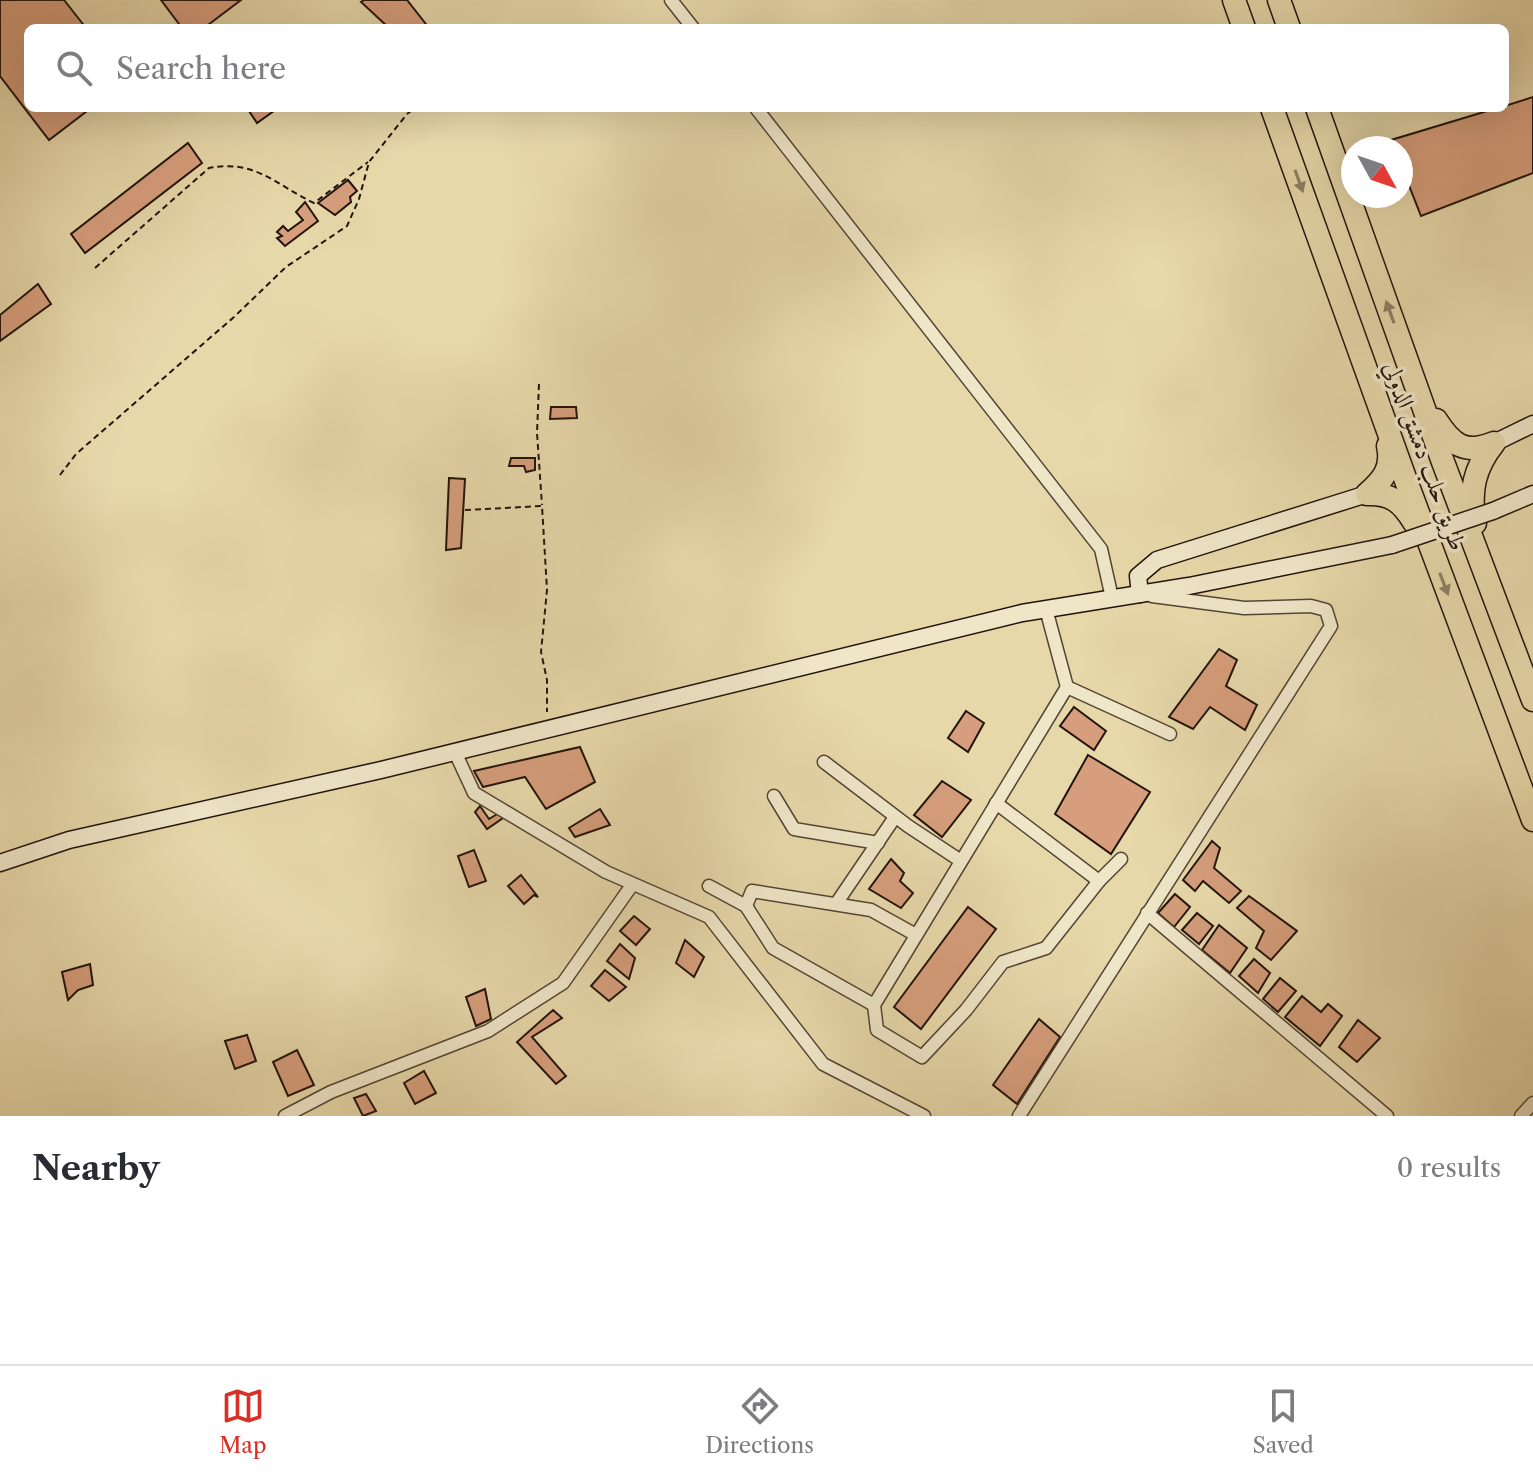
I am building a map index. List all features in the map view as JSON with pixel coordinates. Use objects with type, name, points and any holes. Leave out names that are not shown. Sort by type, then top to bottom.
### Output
[{"type":"highway","points":[[1234,0],[1243,24]]},
{"type":"highway","points":[[1279,0],[1288,24]]},
{"type":"highway","name":"طريق حلب دمشق الدولي","points":[[1273,112],[1380,410],[1533,820]]},
{"type":"highway","name":"طريق حلب دمشق الدولي","points":[[1318,112],[1533,700]]},
{"type":"highway","points":[[1420,396],[1454,443],[1478,449],[1494,443]]},
{"type":"highway","points":[[1367,494],[1388,473],[1390,455],[1380,410]]},
{"type":"highway","points":[[1483,567],[1471,502],[1481,459],[1494,443]]},
{"type":"highway","points":[[1367,494],[1383,493],[1405,508],[1433,554]]},
{"type":"main road","points":[[1494,443],[1533,424]]},
{"type":"main road","points":[[1140,594],[1138,576],[1157,560],[1367,494]]},
{"type":"main road","points":[[0,863],[69,840],[455,752],[1022,613],[1140,594],[1392,545],[1533,494]]},
{"type":"street","points":[[671,0],[690,24]]},
{"type":"street","points":[[759,112],[1101,549],[1112,598]]},
{"type":"street","points":[[1019,1116],[1331,626],[1326,610],[1311,606],[1244,608],[1140,594]]},
{"type":"street","points":[[1046,609],[1067,687],[874,1005],[877,1030],[922,1057],[966,1010],[1003,962],[1046,948],[1099,881],[1121,859]]},
{"type":"street","points":[[1067,687],[1170,734]]},
{"type":"street","points":[[455,752],[474,793],[632,885],[709,917],[823,1064],[924,1116]]},
{"type":"street","points":[[824,762],[895,817],[961,861]]},
{"type":"street","points":[[774,796],[794,829],[878,843]]},
{"type":"street","points":[[996,803],[1099,881]]},
{"type":"street","points":[[836,904],[895,817]]},
{"type":"street","points":[[285,1116],[331,1092],[488,1031],[563,983],[632,885]]},
{"type":"street","points":[[709,886],[746,906],[773,948],[874,1005]]},
{"type":"street","points":[[746,906],[752,891],[836,904],[871,910],[916,935]]},
{"type":"street","points":[[1147,913],[1387,1116]]},
{"type":"street","points":[[1521,1116],[1533,1103]]},
{"type":"path","points":[[95,268],[209,168],[228,164],[252,170],[280,181],[292,193],[314,203],[369,162],[410,112]]},
{"type":"path","points":[[60,475],[76,454],[234,317],[286,267],[347,226],[359,199],[369,162]]},
{"type":"path","points":[[539,384],[537,433],[547,590],[541,652],[547,680],[548,729]]},
{"type":"path","points":[[465,510],[542,506]]},
{"type":"building","points":[[0,0],[64,0],[83,24],[24,24],[24,107],[0,76]]},
{"type":"building","points":[[161,0],[241,0],[209,24],[179,24]]},
{"type":"building","points":[[407,0],[426,24],[385,24],[361,2]]},
{"type":"building","points":[[1533,97],[1533,173],[1421,216],[1413,196],[1413,136],[1404,136],[1484,112],[1509,112],[1509,105]]},
{"type":"building","points":[[28,112],[86,112],[49,140]]},
{"type":"building","points":[[250,112],[272,112],[257,123]]},
{"type":"building","points":[[188,143],[202,163],[85,253],[71,234]]},
{"type":"building","points":[[348,180],[357,191],[350,197],[351,202],[335,215],[318,203]]},
{"type":"building","points":[[305,202],[318,221],[285,246],[277,238],[282,236],[277,232],[283,226],[288,231],[303,220],[296,212]]},
{"type":"building","points":[[38,284],[51,304],[0,341],[0,315]]},
{"type":"building","points":[[551,407],[576,407],[577,418],[550,419]]},
{"type":"building","points":[[511,458],[535,458],[535,470],[526,472],[524,466],[509,466]]},
{"type":"building","points":[[449,478],[465,479],[461,548],[446,550]]},
{"type":"building","points":[[1219,649],[1237,660],[1226,686],[1257,705],[1245,730],[1210,707],[1193,729],[1169,717]]},
{"type":"building","points":[[1074,707],[1106,731],[1094,750],[1060,726]]},
{"type":"building","points":[[966,711],[984,723],[968,752],[948,738]]},
{"type":"building","points":[[580,747],[595,782],[546,809],[525,777],[483,787],[474,771]]},
{"type":"building","points":[[1088,755],[1150,792],[1111,854],[1055,814]]},
{"type":"building","points":[[942,781],[971,800],[942,837],[914,815]]},
{"type":"building","points":[[480,806],[489,819],[499,813],[503,818],[487,829],[475,812]]},
{"type":"building","points":[[600,809],[610,825],[575,837],[569,828]]},
{"type":"building","points":[[1212,841],[1220,848],[1214,868],[1241,891],[1229,903],[1203,881],[1195,891],[1183,880]]},
{"type":"building","points":[[474,850],[486,881],[469,887],[458,856]]},
{"type":"building","points":[[891,859],[904,873],[900,881],[913,893],[901,908],[869,889]]},
{"type":"building","points":[[521,875],[538,897],[534,895],[524,904],[508,886]]},
{"type":"building","points":[[1175,894],[1190,907],[1174,927],[1158,913]]},
{"type":"building","points":[[1249,896],[1297,931],[1271,960],[1256,948],[1264,931],[1237,908]]},
{"type":"building","points":[[968,907],[996,929],[921,1029],[894,1007]]},
{"type":"building","points":[[1197,913],[1213,926],[1199,944],[1182,930]]},
{"type":"building","points":[[634,916],[650,929],[636,945],[620,931]]},
{"type":"building","points":[[1219,925],[1247,948],[1230,973],[1202,950]]},
{"type":"building","points":[[685,940],[704,957],[694,977],[676,963]]},
{"type":"building","points":[[620,944],[635,958],[629,979],[607,961]]},
{"type":"building","points":[[1254,959],[1270,973],[1258,993],[1239,976]]},
{"type":"building","points":[[90,964],[93,985],[78,990],[68,1000],[62,972]]},
{"type":"building","points":[[605,970],[626,987],[609,1001],[591,986]]},
{"type":"building","points":[[1280,978],[1296,991],[1278,1012],[1263,999]]},
{"type":"building","points":[[485,989],[491,1019],[476,1026],[466,997]]},
{"type":"building","points":[[1302,996],[1321,1012],[1328,1004],[1342,1016],[1320,1046],[1285,1017]]},
{"type":"building","points":[[553,1010],[562,1018],[532,1037],[566,1076],[556,1084],[517,1042]]},
{"type":"building","points":[[1039,1019],[1060,1037],[1017,1104],[993,1085]]},
{"type":"building","points":[[1358,1020],[1380,1038],[1357,1062],[1339,1047]]},
{"type":"building","points":[[247,1035],[256,1061],[235,1069],[225,1041]]},
{"type":"building","points":[[297,1050],[314,1085],[288,1096],[273,1062]]},
{"type":"building","points":[[424,1071],[436,1093],[415,1104],[404,1083]]},
{"type":"building","points":[[366,1094],[376,1111],[363,1116],[354,1098]]}]
